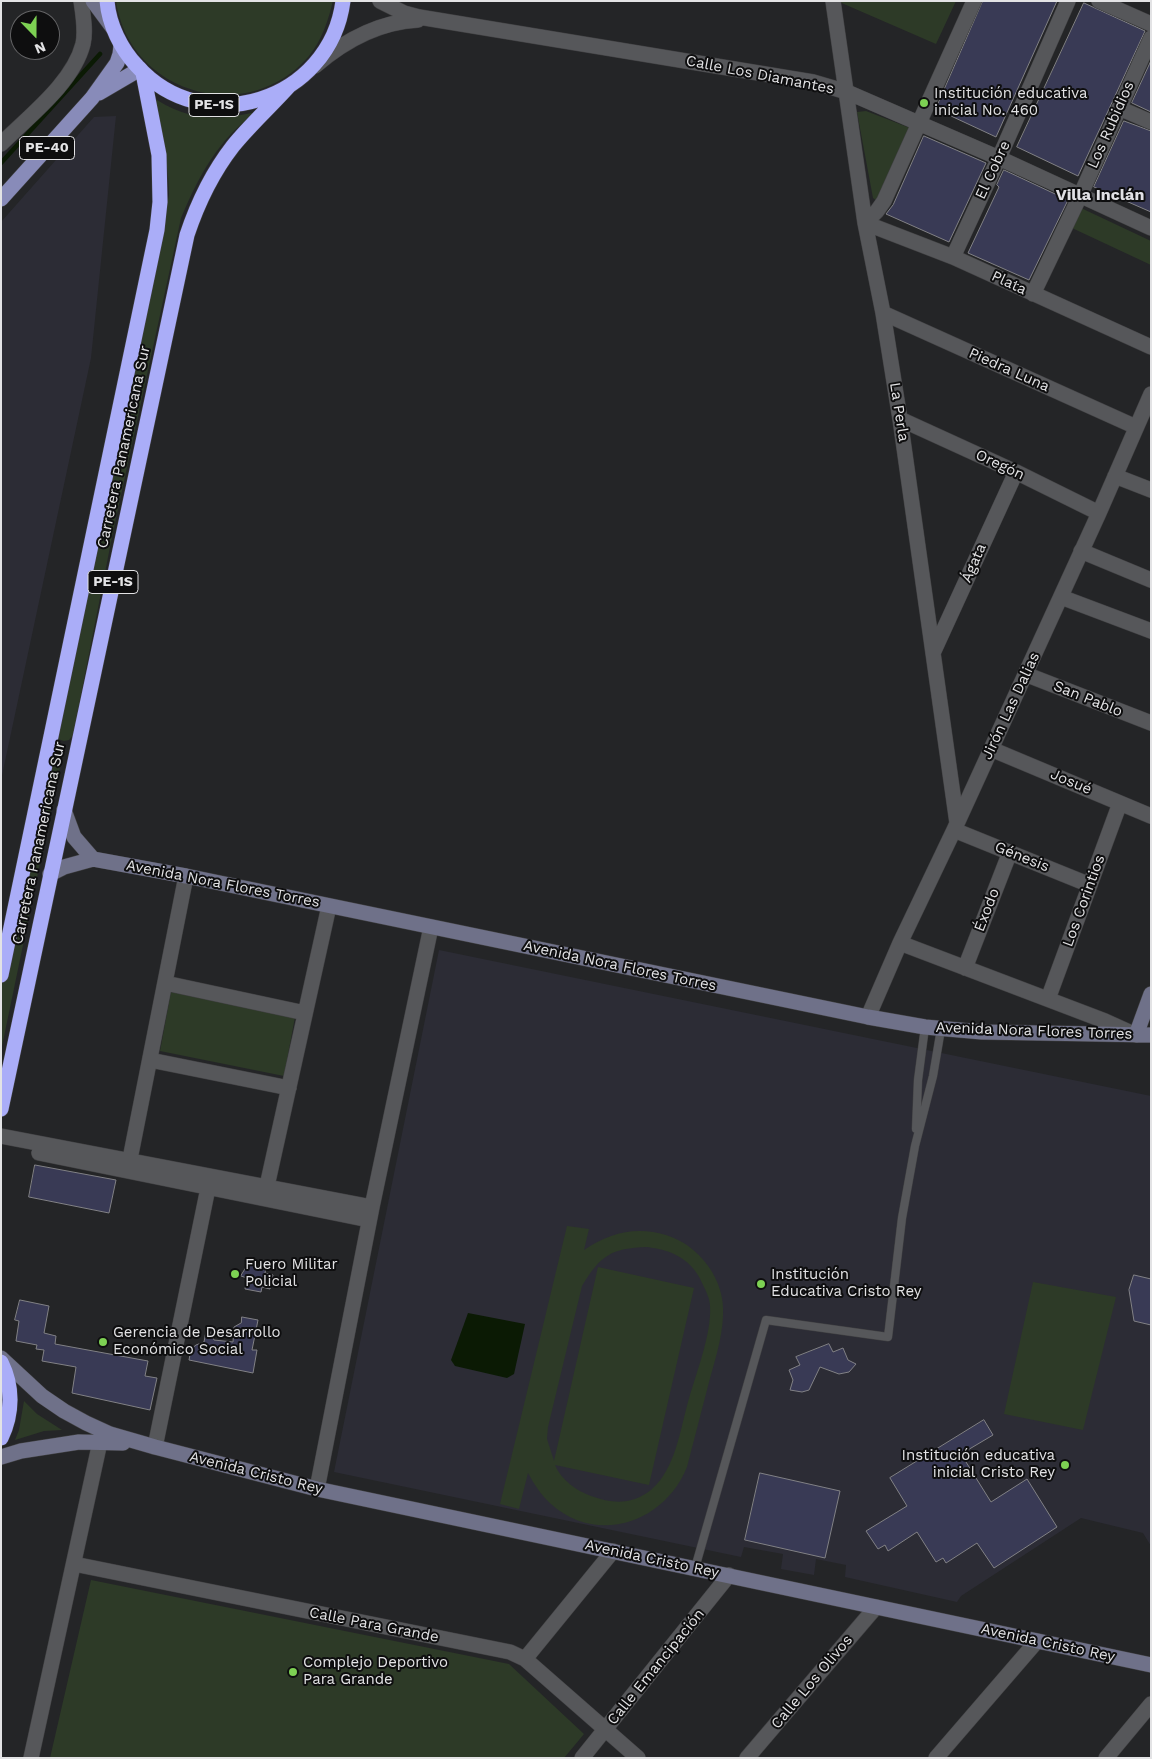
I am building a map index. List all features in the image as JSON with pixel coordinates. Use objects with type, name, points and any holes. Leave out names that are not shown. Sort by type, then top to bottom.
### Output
[{"type":"highway","name":"PE-1S","points":[[108,1],[113,28],[121,45],[141,71],[158,85],[176,95],[194,102],[214,105],[253,102],[272,96],[306,74],[329,45],[337,28],[343,1]]},
{"type":"highway","name":"Carretera Panamericana Sur","points":[[1,975],[3,956],[49,748],[157,230],[160,194],[159,155],[156,130],[141,71]]},
{"type":"highway","name":"Carretera Panamericana Sur","points":[[1,1109],[188,235],[204,190],[218,167],[234,145],[290,86]]},
{"type":"highway","points":[[49,748],[76,755]]},
{"type":"highway","points":[[1,1362],[6,1371],[10,1390],[10,1409],[6,1428],[1,1438]]},
{"type":"main road","points":[[93,1],[113,28]]},
{"type":"main road","name":"PE-40","points":[[1,199],[92,98],[117,63],[121,45]]},
{"type":"main road","name":"PE-40","points":[[92,98],[141,71]]},
{"type":"main road","points":[[64,810],[74,837],[93,859]]},
{"type":"main road","name":"Avenida Nora Flores Torres","points":[[50,874],[64,867],[93,859],[186,876],[868,1017],[925,1027],[982,1032],[1143,1035]]},
{"type":"main road","points":[[1143,1035],[1151,994]]},
{"type":"main road","name":"Avenida Cristo Rey","points":[[1,1358],[42,1396],[64,1411],[110,1434],[155,1447],[317,1489],[1151,1665]]},
{"type":"main road","name":"Avenida Cristo Rey","points":[[1,1457],[21,1451],[79,1442],[155,1447]]},
{"type":"street","points":[[1,144],[60,86],[73,67],[83,43],[81,1]]},
{"type":"street","name":"Calle Los Diamantes","points":[[380,1],[404,13],[434,19],[813,82],[847,92],[999,158],[1151,228]]},
{"type":"street","name":"La Perla","points":[[833,1],[866,223],[900,419],[956,826]]},
{"type":"street","points":[[866,223],[884,201],[974,1]]},
{"type":"street","name":"El Cobre","points":[[953,257],[1068,1]]},
{"type":"street","points":[[1099,1],[1151,24]]},
{"type":"street","name":"Calle Los Diamantes","points":[[306,74],[355,37],[394,23],[434,19]]},
{"type":"street","name":"Los Rubidios","points":[[1033,294],[1080,196],[1151,38]]},
{"type":"street","points":[[1119,108],[1151,122]]},
{"type":"street","name":"Plata","points":[[866,223],[953,257],[1151,347]]},
{"type":"street","name":"Piedra Luna","points":[[883,313],[1136,427]]},
{"type":"street","name":"Jirón Las Dalias","points":[[868,1017],[900,943],[956,826],[1099,513],[1151,394]]},
{"type":"street","name":"Oregón","points":[[900,419],[1016,472],[1099,513]]},
{"type":"street","name":"Ágata","points":[[933,653],[1016,472]]},
{"type":"street","points":[[1115,476],[1151,490]]},
{"type":"street","points":[[1081,551],[1151,580]]},
{"type":"street","points":[[1060,597],[1151,632]]},
{"type":"street","name":"San Pablo","points":[[1025,674],[1151,723]]},
{"type":"street","name":"Josué","points":[[991,749],[1151,816]]},
{"type":"street","name":"Los Corintios","points":[[1048,999],[1120,803]]},
{"type":"street","name":"Génesis","points":[[956,826],[1010,852],[1090,884]]},
{"type":"street","name":"Éxodo","points":[[964,968],[1010,852]]},
{"type":"street","points":[[130,1159],[186,876]]},
{"type":"street","points":[[267,1186],[329,906]]},
{"type":"street","points":[[317,1489],[370,1214],[431,927]]},
{"type":"street","points":[[900,943],[1143,1035]]},
{"type":"street","points":[[165,983],[305,1013]]},
{"type":"street","points":[[150,1060],[289,1088]]},
{"type":"street","points":[[1,1136],[267,1186],[370,1214]]},
{"type":"street","points":[[1,1144],[208,1188],[370,1214]]},
{"type":"street","points":[[155,1447],[208,1188]]},
{"type":"street","points":[[31,1758],[100,1442]]},
{"type":"street","points":[[525,1659],[613,1551]]},
{"type":"street","name":"Calle Para Grande","points":[[74,1564],[510,1652],[525,1659],[638,1758]]},
{"type":"street","name":"Calle Emancipación","points":[[582,1758],[729,1575]]},
{"type":"street","name":"Calle Los Olivos","points":[[747,1758],[876,1607]]},
{"type":"street","points":[[936,1758],[1036,1641]]},
{"type":"street","points":[[1106,1758],[1151,1704]]},
{"type":"lane","points":[[915,1146],[918,1080],[925,1027]]},
{"type":"lane","points":[[695,1568],[766,1320],[888,1337],[902,1218],[915,1146],[933,1076],[941,1029]]},
{"type":"shaded area","points":[[116,1],[333,1],[324,30],[314,50],[284,78],[255,91],[225,95],[194,90],[167,78],[143,59],[126,33]]},
{"type":"shaded area","points":[[837,1],[956,1],[936,44]]},
{"type":"shaded area","points":[[148,94],[161,103],[187,114],[213,118],[256,112],[230,135],[211,159],[195,187],[181,218],[112,537],[73,735],[69,740],[64,741],[58,739],[57,734],[169,195],[165,156]]},
{"type":"shaded area","points":[[866,111],[910,128],[877,201],[873,198],[857,112]]},
{"type":"shaded area","points":[[116,116],[91,358],[1,780],[1,222],[94,117]]},
{"type":"shaded area","points":[[1081,208],[1151,241],[1151,265],[1072,228]]},
{"type":"shaded area","points":[[50,758],[59,761],[60,767],[1,1051],[1,980]]},
{"type":"shaded area","name":"Institución Educativa Cristo Rey","points":[[439,950],[1151,1096],[1151,1546],[1143,1533],[1081,1518],[961,1596],[957,1602],[845,1577],[846,1565],[816,1559],[814,1575],[781,1569],[783,1554],[744,1547],[741,1557],[334,1472]]},
{"type":"shaded area","points":[[171,992],[295,1017],[284,1076],[160,1051]]},
{"type":"shaded area","points":[[567,1226],[589,1229],[584,1250],[613,1235],[633,1231],[655,1232],[666,1235],[689,1247],[708,1266],[715,1277],[723,1303],[723,1316],[717,1351],[687,1467],[677,1486],[663,1502],[647,1514],[628,1522],[609,1525],[589,1524],[569,1517],[547,1501],[528,1473],[519,1509],[500,1504]],"holes":[[[656,1248],[681,1258],[699,1276],[707,1292],[710,1306],[708,1329],[676,1449],[666,1471],[652,1489],[638,1498],[615,1502],[607,1501],[575,1488],[565,1480],[555,1465],[649,1485],[694,1288],[598,1267],[554,1461],[547,1439],[548,1427],[582,1286],[588,1276],[601,1261],[615,1252],[624,1249]]]},
{"type":"shaded area","points":[[1033,1282],[1116,1297],[1083,1430],[1004,1414]]},
{"type":"shaded area","points":[[468,1313],[525,1324],[514,1374],[507,1378],[455,1366],[451,1360]]},
{"type":"shaded area","points":[[24,1401],[37,1414],[62,1430],[44,1431],[15,1440],[19,1430]]},
{"type":"shaded area","name":"Complejo Deportivo Para Grande","points":[[91,1580],[509,1664],[584,1734],[564,1758],[50,1758]]},
{"type":"building","points":[[983,1],[1057,1],[996,137],[936,109]]},
{"type":"building","points":[[1084,3],[1145,31],[1078,176],[1017,147]]},
{"type":"building","points":[[1151,61],[1151,112],[1132,103]]},
{"type":"building","points":[[1124,121],[1151,131],[1151,212],[1094,187]]},
{"type":"building","points":[[924,136],[986,163],[949,242],[886,214],[893,205]]},
{"type":"building","points":[[1004,170],[1068,200],[1029,280],[968,253],[999,187],[997,185]]},
{"type":"building","points":[[35,1165],[116,1180],[109,1213],[29,1197]]},
{"type":"building","points":[[249,1263],[266,1267],[265,1273],[273,1275],[270,1289],[262,1287],[261,1292],[245,1289],[247,1278],[241,1276]]},
{"type":"building","points":[[1134,1275],[1151,1279],[1151,1325],[1134,1321],[1129,1290]]},
{"type":"building","points":[[20,1300],[49,1306],[44,1333],[56,1336],[55,1344],[148,1361],[145,1376],[157,1378],[150,1410],[72,1393],[76,1367],[42,1361],[44,1350],[36,1349],[37,1345],[16,1341],[19,1321],[15,1320]]},
{"type":"building","points":[[242,1317],[258,1320],[252,1350],[257,1350],[253,1373],[189,1360],[191,1349],[204,1342],[207,1326],[214,1340],[233,1342],[234,1327],[241,1323]]},
{"type":"building","points":[[829,1344],[833,1352],[843,1348],[848,1360],[856,1364],[849,1372],[839,1374],[820,1367],[809,1390],[802,1392],[790,1390],[793,1380],[789,1370],[800,1365],[796,1357]]},
{"type":"building","points":[[984,1420],[993,1435],[961,1454],[991,1502],[1027,1479],[1057,1527],[994,1568],[977,1543],[946,1563],[943,1558],[936,1562],[917,1532],[888,1551],[885,1545],[878,1549],[866,1531],[907,1506],[890,1478]]},
{"type":"building","points":[[760,1473],[840,1491],[825,1558],[745,1540]]},
{"type":"waterway","points":[[1,163],[100,54]]},
{"type":"place","name":"Institución educativa inicial No. 460","points":[[924,103]]},
{"type":"place","name":"Fuero Militar Policial","points":[[235,1274]]},
{"type":"place","name":"Institución Educativa Cristo Rey","points":[[761,1284]]},
{"type":"place","name":"Gerencia de Desarrollo Económico Social","points":[[103,1342]]},
{"type":"place","name":"Institución educativa inicial Cristo Rey","points":[[1065,1465]]},
{"type":"place","name":"Complejo Deportivo Para Grande","points":[[293,1672]]},
{"type":"district","name":"Villa Inclán","points":[[1100,195]]}]
